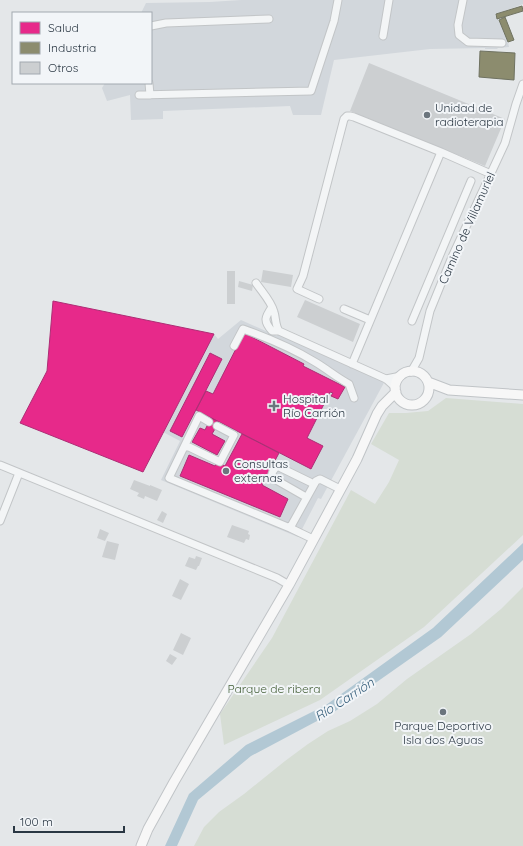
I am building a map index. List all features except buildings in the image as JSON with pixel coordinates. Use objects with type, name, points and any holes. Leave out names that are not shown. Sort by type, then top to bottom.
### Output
[{"type":"main road","points":[[428,382],[428,395],[421,402],[412,405],[407,404],[398,397],[396,390],[398,379],[406,373],[411,372],[421,374],[428,382],[449,390],[523,395]]},
{"type":"main road","points":[[141,846],[174,782],[289,585],[357,459],[377,414],[396,390]]},
{"type":"main road","points":[[428,395],[449,390]]},
{"type":"main road","points":[[382,406],[402,401]]},
{"type":"street","points":[[139,95],[311,91],[334,21],[338,0]]},
{"type":"street","points":[[382,36],[389,0]]},
{"type":"street","points":[[463,0],[458,25],[459,35],[468,42],[502,43]]},
{"type":"street","points":[[152,26],[166,23],[269,19]]},
{"type":"street","points":[[149,84],[150,95]]},
{"type":"street","name":"Camino de Villamuriel","points":[[411,372],[419,358],[430,311],[447,270],[506,143],[523,84]]},
{"type":"street","points":[[319,299],[297,289],[303,276],[344,120],[347,116],[354,117],[441,152],[491,174]]},
{"type":"street","points":[[352,364],[441,152]]},
{"type":"street","points":[[412,321],[471,181]]},
{"type":"street","points":[[256,283],[272,307],[277,328],[279,330],[386,380],[396,390]]},
{"type":"street","points":[[344,309],[370,320]]},
{"type":"street","points":[[234,346],[243,329],[273,340],[315,362],[337,378],[349,384],[354,398]]},
{"type":"street","points":[[386,380],[401,376]]},
{"type":"street","points":[[209,422],[199,416],[169,478],[313,539]]},
{"type":"street","points":[[184,447],[189,447],[220,462],[234,435],[217,426]]},
{"type":"street","points":[[0,465],[277,578],[289,585]]},
{"type":"street","points":[[306,497],[271,477],[273,471],[277,466],[314,484]]},
{"type":"street","points":[[0,521],[19,472]]},
{"type":"street","points":[[290,528],[316,481],[320,479],[340,489]]},
{"type":"shaded area","points":[[241,0],[523,0],[523,4],[495,15],[507,36],[509,47],[497,49],[430,49],[334,60],[321,115],[293,115],[290,106],[163,111],[163,119],[131,120],[130,95],[107,101],[102,88],[104,84],[152,84],[152,12],[142,12],[146,3]]},
{"type":"shaded area","name":"Hospital Río Carrión","points":[[241,320],[277,336],[279,331],[386,379],[321,499],[318,498],[298,537],[161,480],[180,441],[163,432],[214,334],[218,339]]},
{"type":"green space","name":"Parque de ribera","points":[[446,398],[523,404],[523,535],[424,627],[320,700],[224,745],[220,714],[272,638],[351,490],[375,504],[389,482],[399,460],[371,444],[389,413],[428,411]]},
{"type":"green space","name":"Parque Deportivo Isla dos Aguas","points":[[523,587],[523,846],[194,846],[204,827],[219,812],[308,744],[328,731],[350,721],[377,704],[407,679],[471,634],[501,609]]},
{"type":"water","name":"Río Carrión","points":[[523,543],[523,560],[441,637],[334,712],[251,756],[198,800],[177,846],[165,846],[189,794],[246,745],[326,705],[433,628]]},
{"type":"place","name":"Unidad de radioterapia","points":[[427,115]]},
{"type":"place","name":"Hospital Río Carrión","points":[[274,406]]},
{"type":"place","name":"Consultas externas","points":[[226,471]]},
{"type":"place","name":"Parque Deportivo Isla dos Aguas","points":[[443,712]]}]
